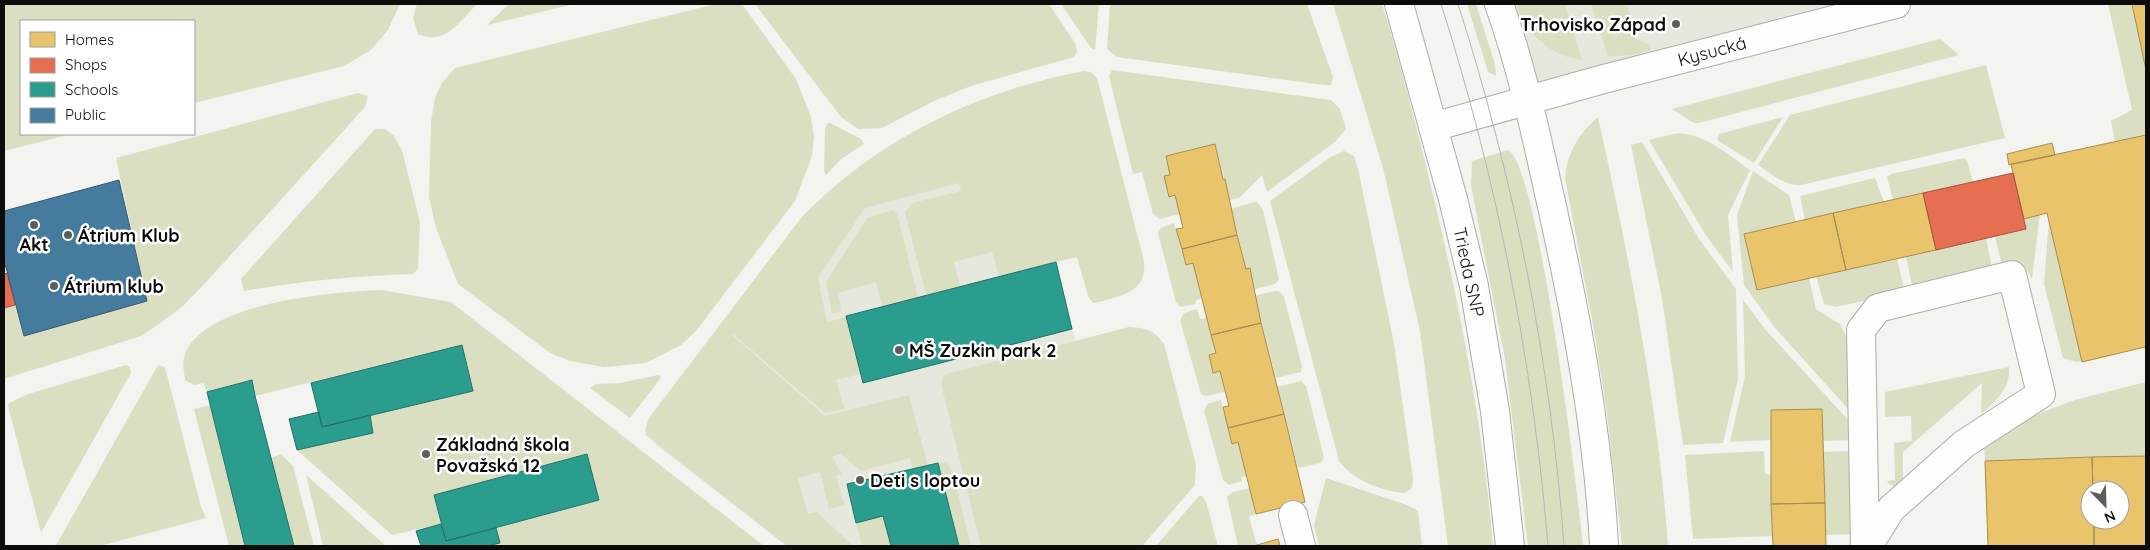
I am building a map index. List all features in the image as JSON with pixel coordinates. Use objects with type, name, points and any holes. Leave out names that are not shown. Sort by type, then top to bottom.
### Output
[{"type":"street","name":"Trieda SNP","points":[[1399,4],[1474,286],[1495,411],[1510,546]]},
{"type":"street","points":[[1499,4],[1528,101],[1565,264],[1596,450],[1604,546]]},
{"type":"street","name":"Kysucká","points":[[1433,127],[1896,4]]},
{"type":"street","points":[[2012,275],[2041,394],[1964,444],[1891,509],[1867,546],[1861,330],[1878,308],[2012,275]]},
{"type":"street","points":[[1293,515],[1301,546]]},
{"type":"shaded area","points":[[1499,4],[1896,4],[1528,101]]},
{"type":"shaded area","name":"MŠ Zuzkin park 2","points":[[1029,151],[1076,342],[992,546],[787,546],[651,441],[833,201]]},
{"type":"green space","points":[[4,4],[400,4],[388,30],[371,50],[344,66],[195,103],[195,20],[20,20],[20,135],[68,135],[4,151]]},
{"type":"green space","points":[[417,4],[477,4],[458,25],[444,35],[428,37],[418,34],[413,18]]},
{"type":"green space","points":[[509,4],[574,4],[487,25]]},
{"type":"green space","points":[[716,4],[742,4],[796,79],[811,117],[814,137],[812,156],[795,201],[696,331],[681,345],[646,363],[604,367],[570,361],[550,353],[458,284],[436,228],[429,197],[431,122],[435,97],[442,83],[455,68]]},
{"type":"green space","points":[[755,4],[1049,4],[1075,43],[1077,52],[1074,57],[971,86],[934,101],[882,128],[858,129],[841,117]]},
{"type":"green space","points":[[1061,4],[1099,4],[1095,50],[1091,48]]},
{"type":"green space","points":[[1110,4],[1307,4],[1333,77],[1331,85],[1117,57],[1107,49]]},
{"type":"green space","points":[[1333,4],[1382,4],[1436,206],[1457,302],[1475,399],[1493,546],[1448,546],[1420,331],[1383,168]]},
{"type":"green space","points":[[1467,4],[1476,4],[1495,64],[1496,76],[1488,72]]},
{"type":"green space","points":[[1516,4],[1565,4],[1582,60],[1560,54],[1541,42],[1526,25]]},
{"type":"green space","points":[[1591,4],[1627,4],[1637,39],[1648,44],[1651,50],[1638,54],[1608,57]]},
{"type":"green space","points":[[2108,4],[2132,4],[2146,70],[2146,135],[2115,142],[2111,121],[2132,110]]},
{"type":"green space","points":[[1940,39],[1959,55],[1699,123],[1694,123],[1672,109]]},
{"type":"green space","points":[[1986,65],[2005,138],[1801,185],[1784,182],[1758,165],[1790,115]]},
{"type":"green space","points":[[1112,70],[1331,100],[1340,109],[1346,129],[1335,142],[1267,192],[1262,175],[1239,198],[1230,200],[1215,144],[1166,156],[1170,175],[1165,176],[1170,197],[1175,195],[1180,214],[1159,219],[1153,214],[1142,172],[1133,174],[1109,76]]},
{"type":"green space","points":[[1084,71],[1091,72],[1097,78],[1143,257],[1143,278],[1131,291],[1117,297],[1093,303],[1088,296],[1077,257],[999,276],[992,252],[954,262],[960,286],[926,295],[905,212],[912,203],[961,191],[959,183],[865,208],[818,278],[827,322],[846,317],[860,374],[836,380],[844,409],[825,413],[732,335],[825,416],[909,395],[928,466],[913,469],[910,458],[861,471],[841,454],[832,457],[842,474],[836,476],[844,505],[829,509],[820,472],[798,478],[808,514],[817,512],[853,546],[787,546],[646,435],[645,430],[649,418],[801,218],[831,190],[862,165],[896,142],[931,122],[967,105],[1005,91]]},
{"type":"green space","points":[[358,93],[368,96],[365,107],[183,306],[141,336],[4,379],[4,308],[15,305],[24,336],[147,301],[116,158]]},
{"type":"green space","points":[[1598,117],[1621,223],[1650,384],[1668,546],[1622,546],[1607,413],[1594,330],[1565,178],[1568,160],[1575,144]]},
{"type":"green space","points":[[1783,117],[1754,163],[1717,140],[1719,134]]},
{"type":"green space","points":[[830,123],[861,139],[864,144],[841,159],[826,175],[824,171],[825,129],[827,124]]},
{"type":"green space","points":[[375,129],[385,129],[393,135],[402,150],[420,222],[418,269],[413,274],[286,284],[244,291],[241,279]]},
{"type":"green space","points":[[1673,134],[1694,136],[1704,140],[1750,170],[1728,215],[1733,272],[1705,234],[1649,140]]},
{"type":"green space","points":[[1642,142],[1699,239],[1736,289],[1738,379],[1723,443],[1683,445],[1662,298],[1631,145]]},
{"type":"green space","points":[[1508,150],[1520,169],[1532,211],[1544,269],[1574,466],[1583,546],[1528,546],[1505,359],[1471,186],[1472,161]]},
{"type":"green space","points":[[1344,151],[1354,156],[1358,169],[1394,343],[1413,478],[1412,488],[1404,493],[1386,490],[1368,483],[1352,474],[1339,461],[1270,201],[1329,158]]},
{"type":"green space","points":[[1964,158],[1967,161],[1973,182],[1893,200],[1887,177],[1891,174]]},
{"type":"green space","points":[[1753,171],[1789,195],[1796,222],[1744,234],[1757,289],[1809,278],[1816,309],[1840,324],[1847,338],[1851,412],[1775,328],[1744,285],[1737,215]]},
{"type":"green space","points":[[1875,178],[1884,202],[1805,220],[1800,196]]},
{"type":"green space","points":[[1257,202],[1263,210],[1279,279],[1275,284],[1255,289],[1250,268],[1246,269],[1231,209]]},
{"type":"green space","points":[[893,210],[897,214],[918,297],[882,306],[876,282],[838,293],[841,311],[832,314],[826,282],[867,218]]},
{"type":"green space","points":[[2040,214],[2032,279],[2025,267],[2005,268],[2002,265],[1995,237],[2026,229],[2024,219]]},
{"type":"green space","points":[[2049,219],[2085,361],[2076,362],[2063,358],[2044,284]]},
{"type":"green space","points":[[1174,223],[1186,265],[1193,263],[1202,298],[1195,301],[1196,304],[1180,307],[1176,302],[1158,233],[1161,228]]},
{"type":"green space","points":[[1986,238],[1992,268],[1912,285],[1906,257]]},
{"type":"green space","points":[[1897,258],[1904,289],[1902,293],[1835,307],[1824,304],[1816,276]]},
{"type":"green space","points":[[381,290],[451,302],[764,546],[487,546],[500,543],[496,528],[599,500],[586,454],[434,495],[441,524],[392,535],[297,450],[373,433],[370,415],[473,391],[461,345],[255,396],[251,380],[207,392],[204,383],[194,385],[185,380],[183,364],[185,354],[197,336],[217,322],[243,311],[272,303],[303,297]]},
{"type":"green space","points":[[1279,291],[1284,297],[1302,366],[1301,372],[1276,378],[1254,296]]},
{"type":"green space","points":[[1743,300],[1765,329],[1851,423],[1852,440],[1823,441],[1821,409],[1771,410],[1771,440],[1730,442],[1745,376]]},
{"type":"green space","points":[[1197,309],[1200,319],[1207,318],[1216,353],[1209,355],[1213,373],[1220,371],[1225,392],[1206,396],[1201,394],[1180,320],[1184,313]]},
{"type":"green space","points":[[1129,327],[1149,331],[1164,344],[1196,465],[1195,485],[1142,546],[981,546],[941,384],[943,375]]},
{"type":"green space","points":[[126,365],[130,367],[131,373],[41,533],[8,406],[9,403],[28,394]]},
{"type":"green space","points":[[158,365],[165,367],[201,507],[206,518],[100,546],[54,546],[58,542]]},
{"type":"green space","points":[[2009,367],[2005,388],[1992,405],[1981,414],[1982,383],[1903,452],[1903,481],[1897,487],[1890,485],[1887,481],[1895,480],[1894,443],[1912,441],[1911,416],[1885,417],[1885,392]]},
{"type":"green space","points":[[661,376],[660,379],[630,418],[590,388],[596,384],[620,383]]},
{"type":"green space","points":[[1301,381],[1306,386],[1324,458],[1320,463],[1298,468],[1277,387]]},
{"type":"green space","points":[[2146,382],[2146,456],[1985,461],[1984,445],[2018,422],[2075,400]]},
{"type":"green space","points":[[1221,400],[1232,443],[1238,442],[1247,476],[1241,477],[1242,481],[1229,485],[1223,480],[1204,411],[1207,404]]},
{"type":"green space","points":[[210,405],[245,546],[229,546],[194,409]]},
{"type":"green space","points":[[1764,451],[1765,474],[1771,475],[1773,536],[1693,539],[1685,455]]},
{"type":"green space","points":[[1847,451],[1852,455],[1855,530],[1850,534],[1825,535],[1823,452]]},
{"type":"green space","points":[[281,454],[293,466],[314,546],[294,546],[271,458]]},
{"type":"green space","points":[[938,463],[946,463],[952,470],[971,546],[959,546]]},
{"type":"green space","points":[[306,475],[386,546],[323,546]]},
{"type":"green space","points":[[1326,478],[1407,505],[1418,511],[1422,546],[1319,546],[1314,525]]},
{"type":"green space","points":[[1250,488],[1256,514],[1249,517],[1257,545],[1238,546],[1227,497],[1233,492]]},
{"type":"green space","points":[[1199,496],[1202,496],[1206,502],[1218,546],[1156,546]]},
{"type":"green space","points":[[883,516],[891,546],[862,546],[856,523]]},
{"type":"building: Homes","points":[[2132,4],[2146,4],[2146,70]]},
{"type":"building: Homes","points":[[2146,135],[2146,352],[2145,347],[2082,362],[2047,213],[2024,219],[2011,164]]},
{"type":"building: Homes","points":[[2052,143],[2055,155],[2009,165],[2007,154]]},
{"type":"building: Homes","points":[[1215,144],[1237,235],[1182,249],[1176,229],[1183,228],[1175,195],[1169,197],[1164,176],[1170,175],[1166,156]]},
{"type":"building: Homes","points":[[1923,193],[1936,250],[1846,270],[1833,213]]},
{"type":"building: Homes","points":[[1833,213],[1846,270],[1757,290],[1744,234]]},
{"type":"building: Homes","points":[[1237,235],[1246,269],[1250,268],[1261,323],[1211,335],[1193,263],[1186,265],[1182,249]]},
{"type":"building: Homes","points":[[1261,323],[1284,414],[1228,428],[1223,407],[1229,406],[1220,371],[1213,373],[1209,355],[1216,353],[1211,335]]},
{"type":"building: Homes","points":[[1822,409],[1825,503],[1771,504],[1771,410]]},
{"type":"building: Homes","points":[[1284,414],[1305,502],[1256,514],[1238,442],[1232,444],[1228,428]]},
{"type":"building: Homes","points":[[2146,456],[2146,546],[2094,546],[2094,530],[2130,530],[2130,480],[2093,480],[2092,457]]},
{"type":"building: Homes","points":[[2092,457],[2093,480],[2080,480],[2080,530],[2094,530],[2094,546],[1988,546],[1985,461]]},
{"type":"building: Homes","points":[[1825,503],[1826,546],[1773,546],[1771,504]]},
{"type":"building: Homes","points":[[1278,539],[1280,546],[1254,546],[1257,545]]},
{"type":"building: Shops","points":[[2013,173],[2026,229],[1936,250],[1923,193]]},
{"type":"building: Shops","points":[[7,273],[15,305],[4,308],[4,274]]},
{"type":"building: Schools","points":[[1056,262],[1072,329],[863,383],[846,316]]},
{"type":"building: Schools","points":[[462,345],[473,391],[322,427],[311,383]]},
{"type":"building: Schools","points":[[252,380],[294,546],[245,546],[207,392]]},
{"type":"building: Schools","points":[[319,412],[322,427],[370,415],[373,433],[297,450],[289,419]]},
{"type":"building: Schools","points":[[587,454],[599,500],[446,541],[434,495]]},
{"type":"building: Schools","points":[[938,463],[959,546],[891,546],[883,516],[856,523],[847,484]]},
{"type":"building: Schools","points":[[441,524],[446,541],[496,528],[500,543],[487,546],[421,546],[416,531]]},
{"type":"building: Public","name":"Átrium Klub","points":[[119,180],[147,301],[24,336],[4,260],[4,211]]},
{"type":"tram line","points":[[1441,4],[1479,137],[1496,204],[1510,272],[1533,409],[1548,546]]},
{"type":"tram line","points":[[1458,4],[1496,137],[1513,204],[1527,272],[1540,340],[1550,409],[1564,546]]},
{"type":"place","name":"Trhovisko Západ","points":[[1676,24]]},
{"type":"place","name":"Akt","points":[[34,225]]},
{"type":"place","name":"Átrium Klub","points":[[68,235]]},
{"type":"place","name":"Átrium klub","points":[[54,286]]},
{"type":"place","name":"MŠ Zuzkin park 2","points":[[899,350]]},
{"type":"place","name":"Základná škola Považská 12","points":[[426,454]]},
{"type":"place","name":"Deti s loptou","points":[[860,480]]}]
